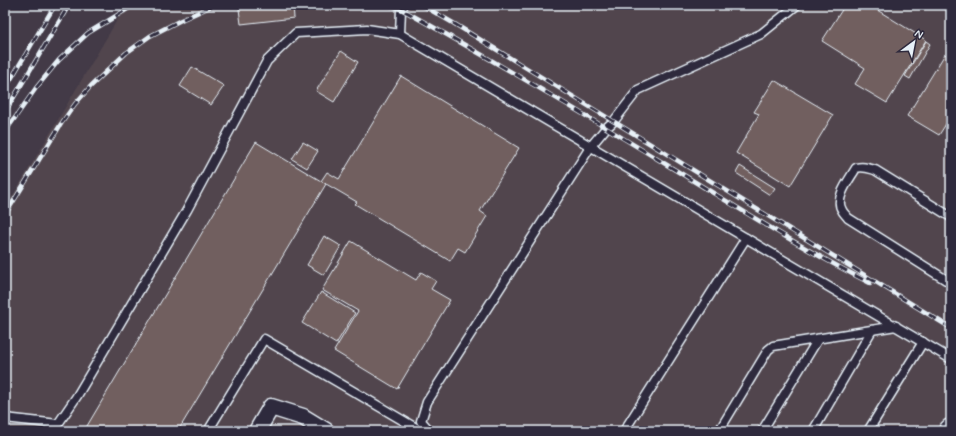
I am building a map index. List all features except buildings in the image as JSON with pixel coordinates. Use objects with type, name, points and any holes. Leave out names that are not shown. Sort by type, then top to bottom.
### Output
[{"type":"street","points":[[257,431],[271,407],[302,417],[326,431]]},
{"type":"lane","points":[[400,34],[401,9],[404,5]]},
{"type":"lane","points":[[430,431],[421,421],[427,402],[591,146],[614,121],[638,90],[761,34],[797,5]]},
{"type":"lane","points":[[5,418],[58,424],[77,396],[186,210],[267,61],[296,33],[367,29],[400,34],[951,359]]},
{"type":"lane","points":[[951,216],[875,170],[867,167],[856,168],[841,193],[841,210],[848,218],[951,283]]},
{"type":"lane","points":[[624,431],[746,238]]},
{"type":"lane","points":[[719,431],[768,350],[772,346],[896,326]]},
{"type":"lane","points":[[813,431],[872,330]]},
{"type":"lane","points":[[208,431],[264,339],[421,431]]},
{"type":"lane","points":[[762,431],[818,339]]},
{"type":"lane","points":[[868,431],[923,342]]},
{"type":"shaded area","points":[[126,5],[951,5],[951,431],[5,431],[5,209]]},
{"type":"railway","points":[[5,89],[55,5]]},
{"type":"railway","points":[[5,112],[69,5]]},
{"type":"railway","points":[[5,132],[36,88],[59,60],[88,33],[134,5]]},
{"type":"railway","points":[[5,215],[61,124],[75,104],[91,86],[126,53],[150,36],[181,20],[216,5]]},
{"type":"railway","points":[[388,5],[401,9],[470,48],[571,107],[745,213],[870,283]]},
{"type":"railway","points":[[422,5],[951,328]]}]
